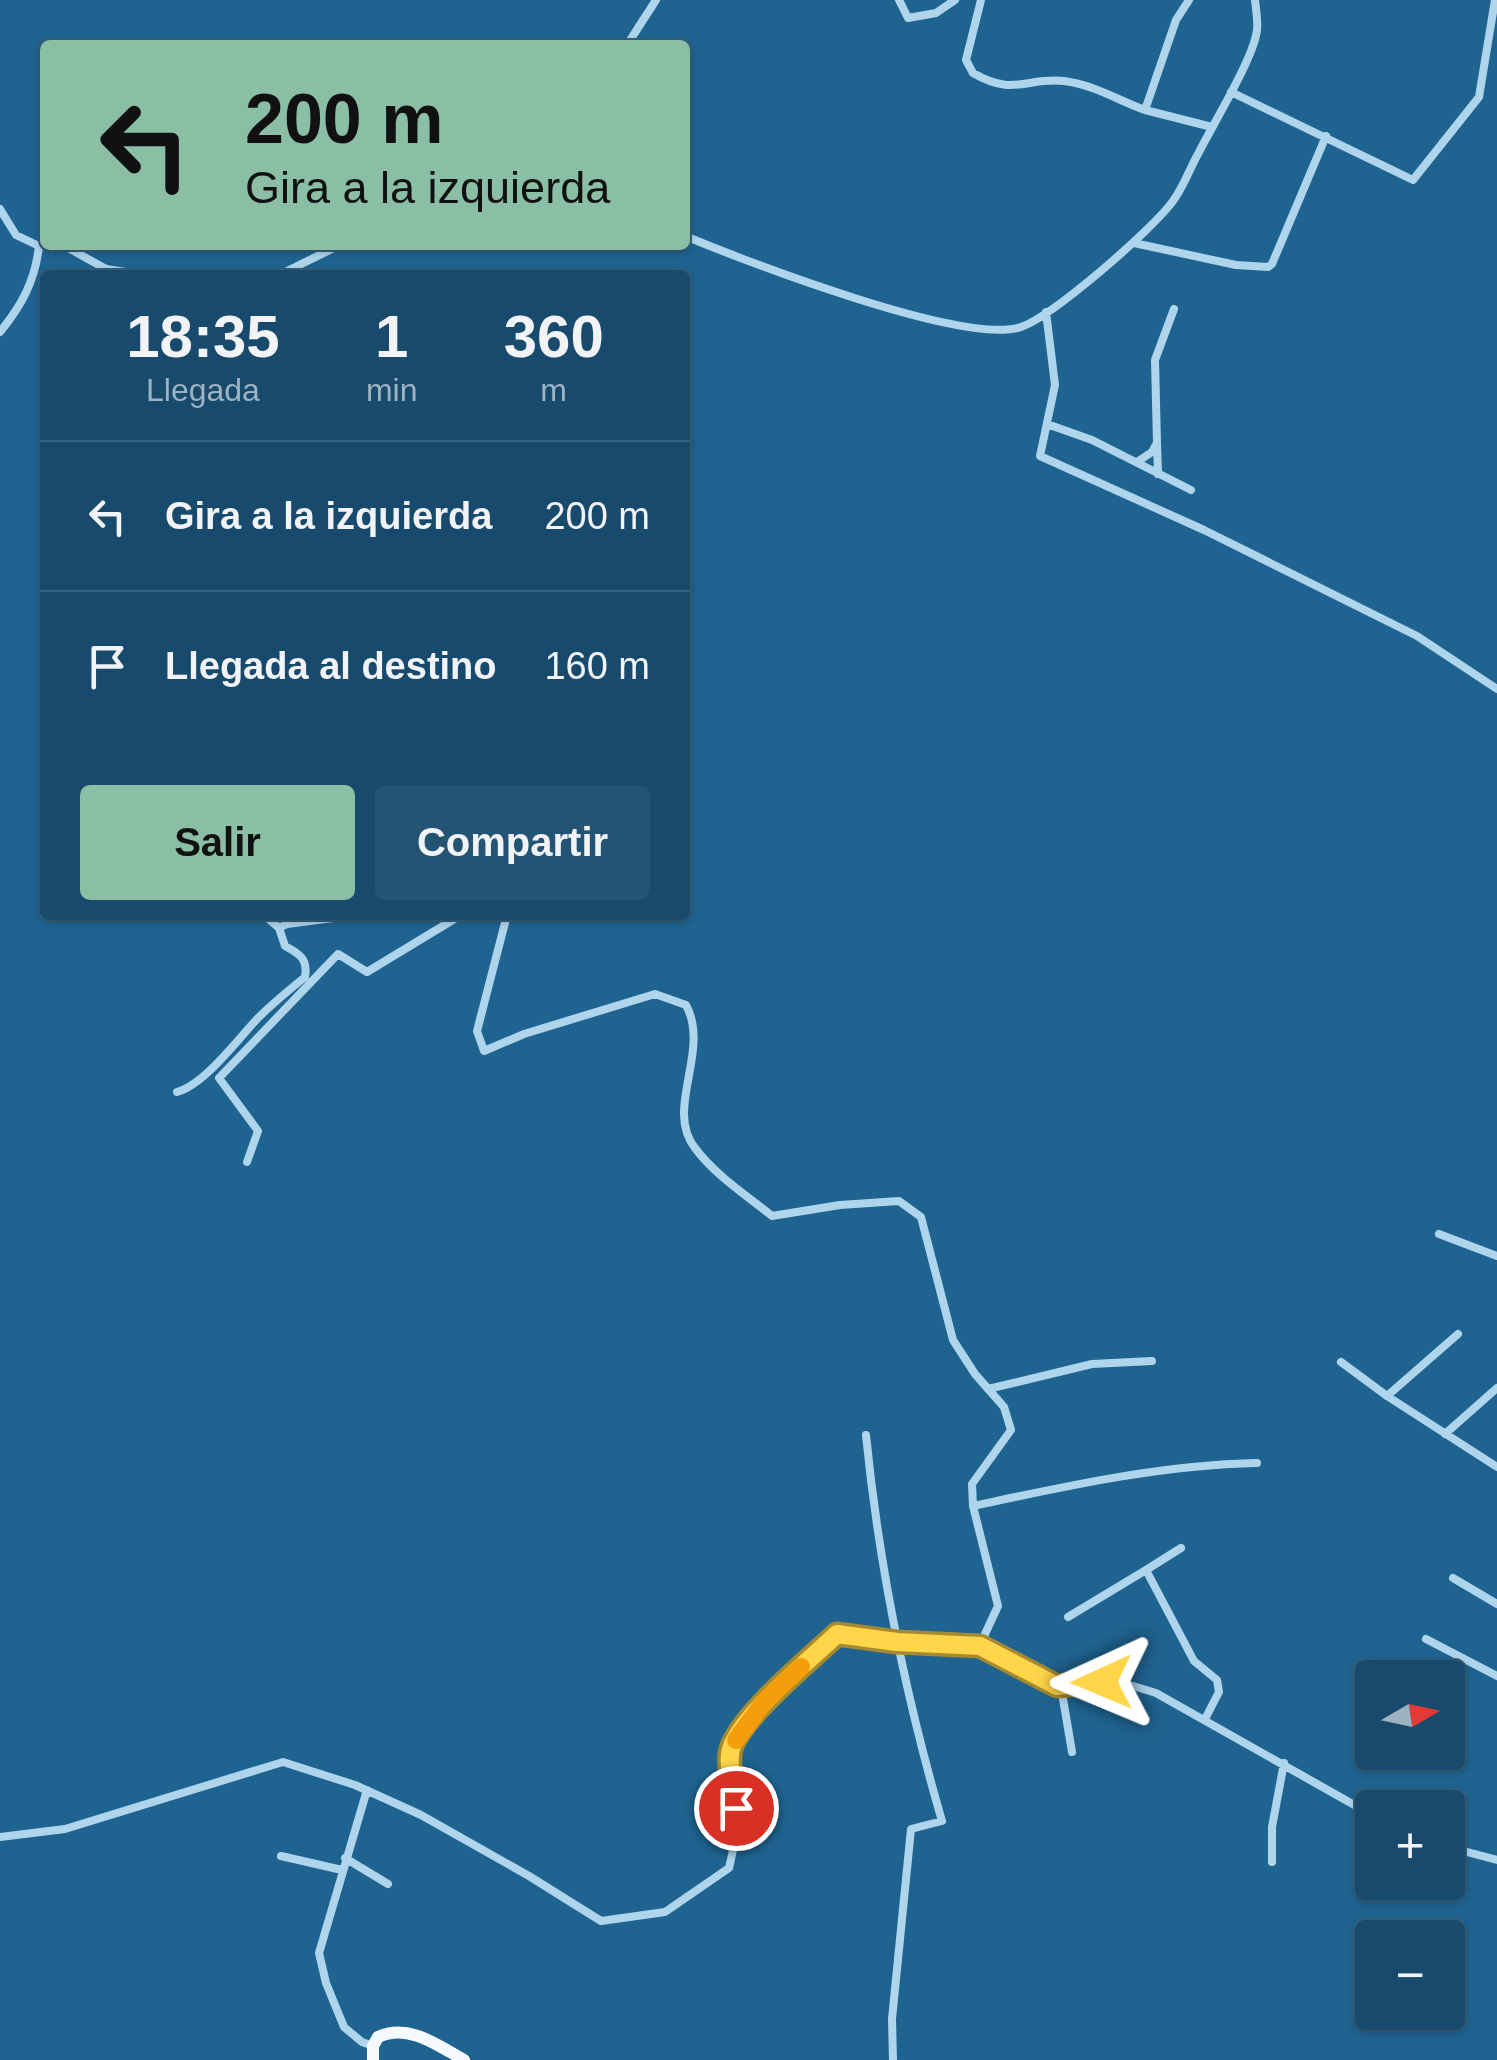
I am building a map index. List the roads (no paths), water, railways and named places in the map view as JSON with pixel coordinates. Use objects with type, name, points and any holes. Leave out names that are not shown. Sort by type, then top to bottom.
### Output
[{"type":"main road","points":[[373,2053],[378,2037],[401,2031],[420,2036],[464,2060]]},
{"type":"street","points":[[629,40],[656,0]]},
{"type":"street","points":[[899,0],[908,18],[936,13],[955,0]]},
{"type":"street","points":[[981,0],[966,60],[973,73],[1014,87],[1049,80],[1098,88],[1145,110],[1212,127]]},
{"type":"street","points":[[1145,110],[1176,20],[1189,0]]},
{"type":"street","points":[[690,238],[759,265],[899,310],[977,329],[1020,327],[1046,312],[1134,243],[1176,198],[1257,32],[1254,0]]},
{"type":"street","points":[[1231,92],[1412,180],[1479,97],[1495,0]]},
{"type":"street","points":[[1134,243],[1236,265],[1268,267],[1326,136]]},
{"type":"street","points":[[0,209],[16,235],[40,244]]},
{"type":"street","points":[[0,332],[24,303],[41,250]]},
{"type":"street","points":[[72,250],[106,270]]},
{"type":"street","points":[[289,270],[330,250]]},
{"type":"street","points":[[1158,474],[1155,360],[1174,308]]},
{"type":"street","points":[[1046,312],[1055,385],[1040,456],[1204,530],[1416,636],[1497,689]]},
{"type":"street","points":[[1047,424],[1092,440],[1191,490]]},
{"type":"street","points":[[1137,462],[1152,452],[1157,443]]},
{"type":"street","points":[[178,1092],[218,1061],[278,999],[305,978],[307,967],[301,955],[285,946],[279,928],[270,920]]},
{"type":"street","points":[[279,928],[317,920]]},
{"type":"street","points":[[247,1162],[258,1131],[219,1078],[338,954],[367,972],[453,920]]},
{"type":"street","points":[[506,920],[477,1030],[484,1051],[524,1034],[655,994],[686,1005],[694,1020],[690,1083],[681,1114],[693,1146],[772,1216],[840,1204],[899,1201],[921,1217],[954,1340],[1004,1408],[1011,1430],[972,1484],[973,1506],[998,1606],[980,1646]]},
{"type":"street","points":[[1438,1234],[1497,1256]]},
{"type":"street","points":[[1387,1396],[1458,1334]]},
{"type":"street","points":[[988,1389],[1092,1364],[1152,1361]]},
{"type":"street","points":[[1341,1362],[1497,1467]]},
{"type":"street","points":[[1445,1434],[1497,1388]]},
{"type":"street","points":[[866,1435],[875,1522],[897,1642],[942,1820],[912,1829],[892,2019],[893,2060]]},
{"type":"street","points":[[973,1506],[1163,1469],[1257,1463]]},
{"type":"street","points":[[1068,1617],[1181,1548]]},
{"type":"street","points":[[1146,1570],[1194,1661],[1217,1680],[1219,1692],[1205,1719]]},
{"type":"street","points":[[1453,1578],[1497,1604]]},
{"type":"street","points":[[0,1837],[65,1830],[283,1762],[367,1790],[469,1840],[601,1921],[666,1912],[729,1868],[736,1839],[730,1752],[740,1730],[764,1702],[837,1634],[980,1646],[1061,1687],[1117,1681],[1156,1693],[1355,1805]]},
{"type":"street","points":[[1426,1639],[1497,1676]]},
{"type":"street","points":[[1061,1687],[1072,1752]]},
{"type":"street","points":[[1272,1862],[1272,1828],[1284,1763]]},
{"type":"street","points":[[367,1790],[319,1953],[335,2010],[344,2026],[373,2053]]},
{"type":"street","points":[[1465,1852],[1497,1860]]},
{"type":"street","points":[[282,1856],[342,1870]]},
{"type":"street","points":[[345,1858],[388,1884]]}]
